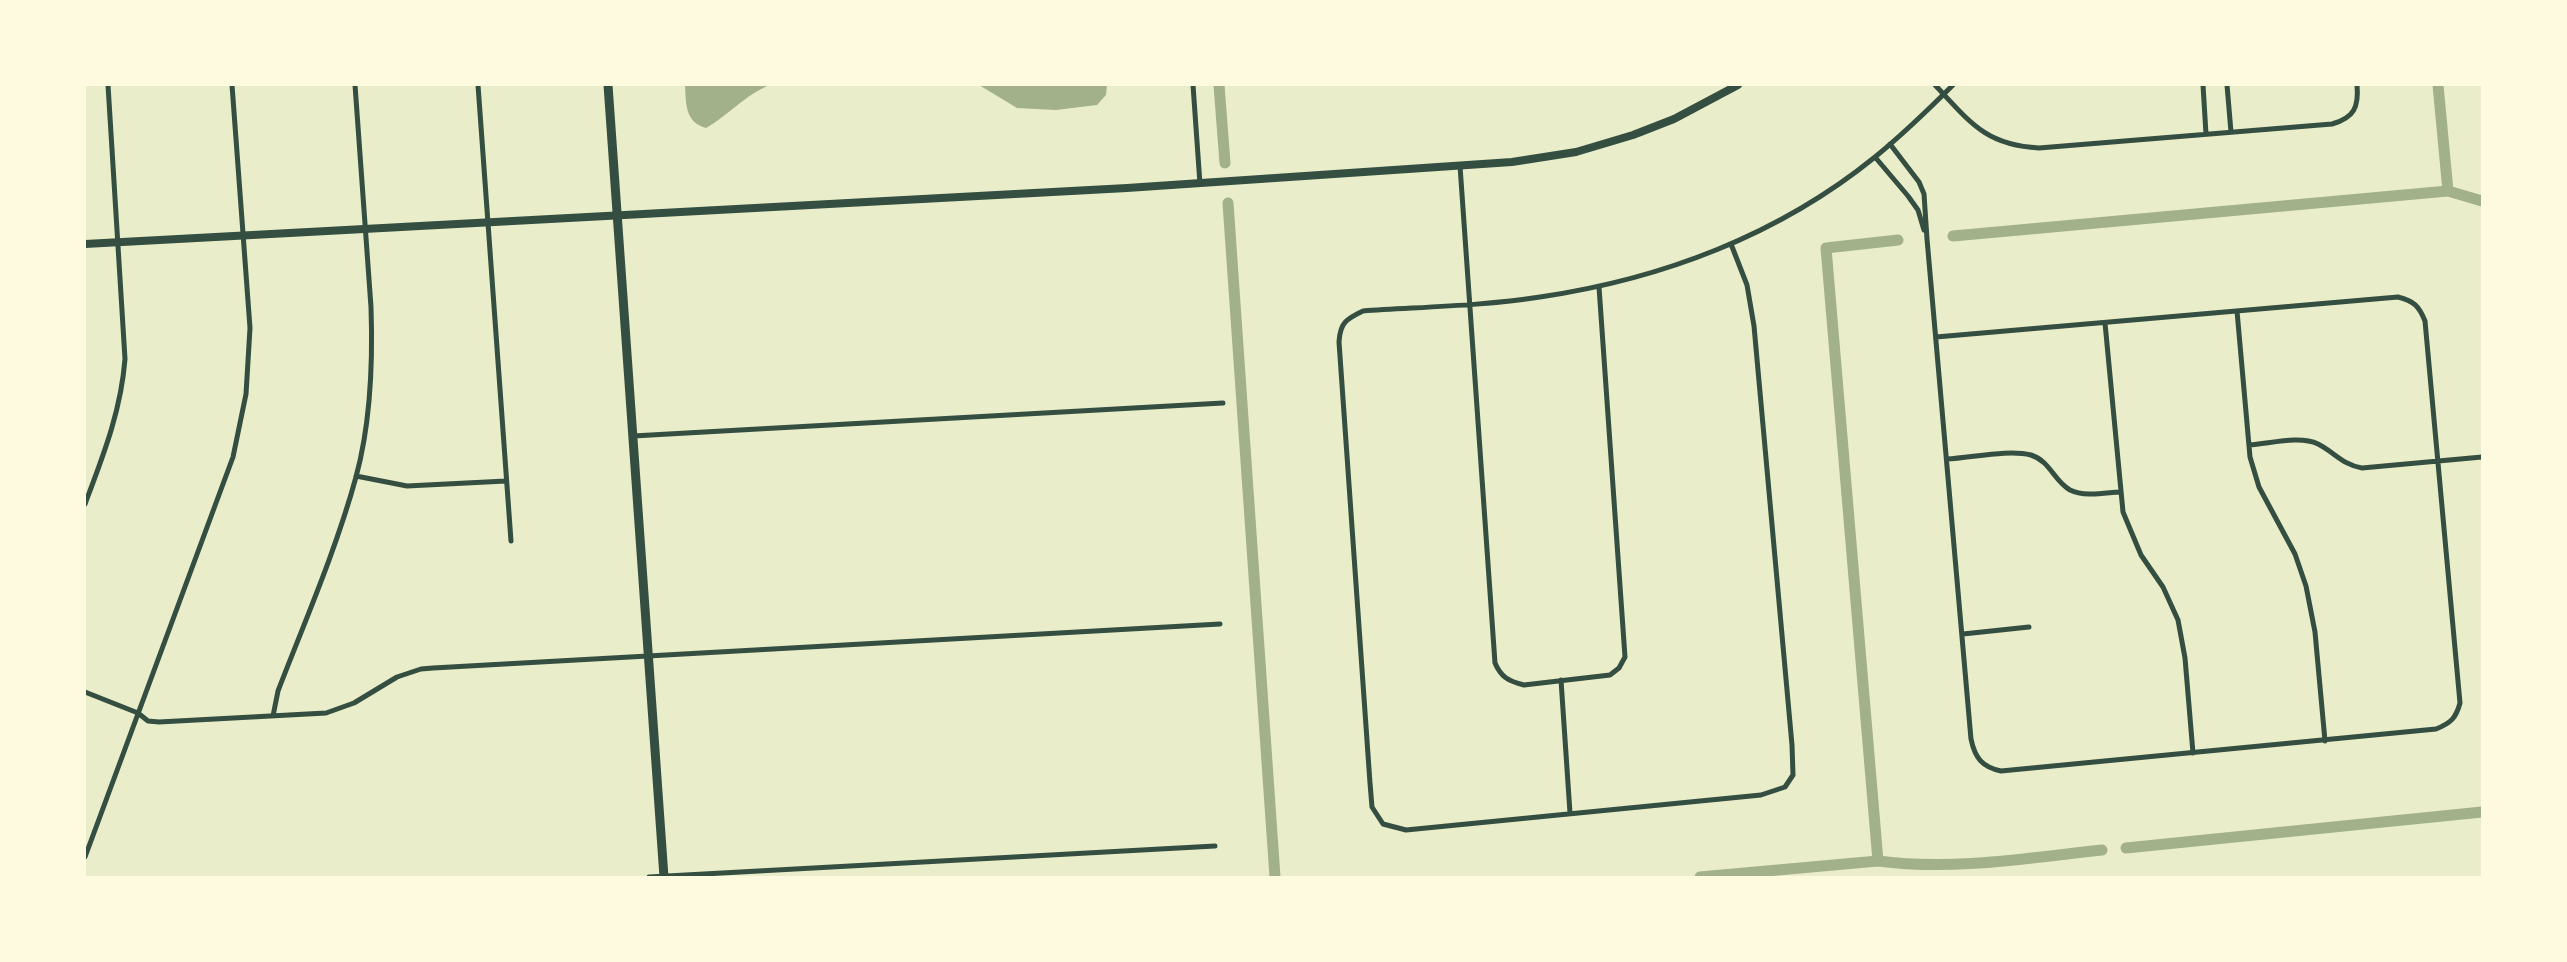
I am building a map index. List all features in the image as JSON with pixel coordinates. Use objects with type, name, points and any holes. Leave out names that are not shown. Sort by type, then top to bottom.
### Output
[{"type":"main road","points":[[608,85],[664,877]]},
{"type":"street","points":[[85,504],[113,429],[123,386],[125,333],[108,85]]},
{"type":"street","points":[[85,857],[223,488],[243,417],[250,328],[232,85]]},
{"type":"street","points":[[273,716],[278,691],[356,476],[371,383],[372,324],[355,85]]},
{"type":"street","points":[[478,85],[511,542]]},
{"type":"street","points":[[1193,85],[1200,184]]},
{"type":"street","points":[[85,244],[1200,184],[1541,159],[1606,144],[1674,119],[1738,85]]},
{"type":"street","points":[[1935,85],[1971,123],[1987,135],[2013,145],[2039,148],[2332,124],[2345,120],[2354,112],[2358,96],[2357,85]]},
{"type":"street","points":[[1731,244],[1751,303],[1792,745],[1793,775],[1785,787],[1760,795],[1406,830],[1383,824],[1372,807],[1370,783],[1339,342],[1340,330],[1345,320],[1363,311],[1538,298],[1599,287],[1666,269],[1731,244],[1774,224],[1837,186],[1890,144],[1953,85]]},
{"type":"street","points":[[2203,85],[2206,134]]},
{"type":"street","points":[[2227,85],[2231,132]]},
{"type":"street","points":[[1890,144],[1919,182],[1924,194],[1927,235],[1936,337],[1947,459],[1964,634],[1971,739],[1979,761],[1989,768],[2001,771],[2324,741],[2436,729],[2449,724],[2456,716],[2460,703],[2425,321],[2420,308],[2411,300],[2398,297],[1936,337]]},
{"type":"street","points":[[1875,157],[1918,210],[1927,235]]},
{"type":"street","points":[[1460,166],[1494,663],[1500,675],[1512,682],[1524,685],[1610,675],[1619,668],[1625,657],[1599,287]]},
{"type":"street","points":[[2237,311],[2253,472],[2287,539],[2306,586],[2315,632],[2324,741]]},
{"type":"street","points":[[2105,323],[2119,492],[2127,527],[2141,555],[2164,586],[2178,620],[2185,658],[2193,753]]},
{"type":"street","points":[[633,436],[1223,403]]},
{"type":"street","points":[[2249,445],[2304,441],[2316,443],[2350,466],[2362,468],[2482,458]]},
{"type":"street","points":[[1947,459],[2015,453],[2030,455],[2041,459],[2070,490],[2084,494],[2119,492]]},
{"type":"street","points":[[356,476],[414,486],[506,481]]},
{"type":"street","points":[[85,692],[138,713],[148,721],[273,716],[318,713],[341,708],[397,677],[421,669],[1220,624]]},
{"type":"street","points":[[1964,634],[2029,627]]},
{"type":"street","points":[[1561,680],[1570,813]]},
{"type":"street","points":[[648,877],[1214,846]]},
{"type":"shaded area","points":[[685,85],[770,85],[745,99],[706,128],[690,117]]},
{"type":"shaded area","points":[[979,85],[1107,85],[1106,95],[1097,105],[1056,110],[1017,108]]},
{"type":"waterway","points":[[1219,85],[1225,163]]},
{"type":"waterway","points":[[1953,236],[2448,191],[2438,85]]},
{"type":"waterway","points":[[2448,191],[2482,201]]},
{"type":"waterway","points":[[1228,203],[1275,877]]},
{"type":"waterway","points":[[1700,877],[1878,861],[1826,248],[1898,240]]},
{"type":"waterway","points":[[2126,848],[2482,812]]},
{"type":"waterway","points":[[1878,861],[1906,864],[1962,864],[2018,860],[2102,850]]}]
